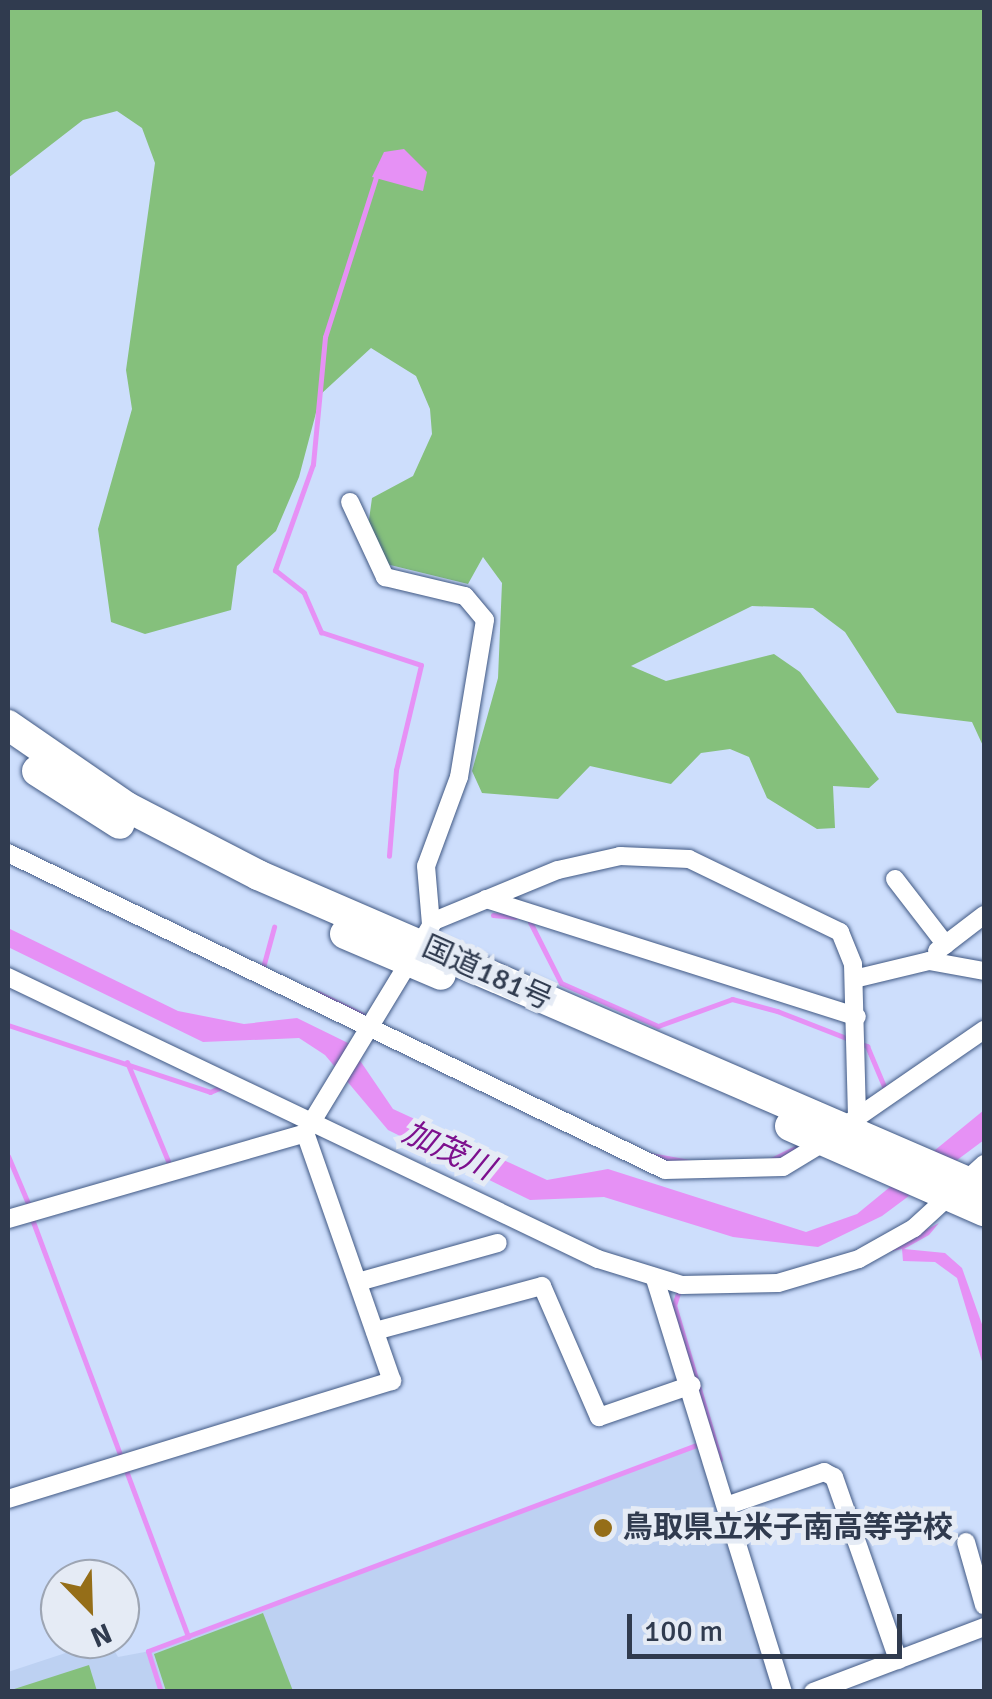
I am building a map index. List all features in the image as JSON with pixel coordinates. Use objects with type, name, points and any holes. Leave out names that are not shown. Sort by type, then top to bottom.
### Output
[{"type":"highway","name":"国道181号","points":[[8,725],[127,808],[417,942],[961,1182],[984,1211]]},
{"type":"highway","name":"国道181号","points":[[8,749],[78,801],[231,885],[417,942]]},
{"type":"street","points":[[8,1219],[312,1123],[368,1034],[417,942],[426,866],[460,776],[485,620],[465,596],[385,577],[350,502]]},
{"type":"street","points":[[8,854],[368,1034],[665,1170],[761,1172],[840,1130],[984,1030]]},
{"type":"street","points":[[417,942],[486,899],[586,860],[674,854],[825,921],[845,940],[857,1017],[840,1130]]},
{"type":"street","points":[[895,879],[946,944]]},
{"type":"street","points":[[486,899],[857,1017]]},
{"type":"street","points":[[929,961],[984,915]]},
{"type":"street","points":[[854,980],[929,961],[984,971]]},
{"type":"street","points":[[8,976],[312,1123],[655,1279],[724,1287],[818,1272],[898,1238],[961,1182]]},
{"type":"street","points":[[8,1499],[392,1381],[358,1282],[312,1123]]},
{"type":"street","points":[[358,1282],[498,1243]]},
{"type":"street","points":[[655,1279],[692,1385],[782,1692]]},
{"type":"street","points":[[375,1331],[542,1286],[600,1417],[692,1385]]},
{"type":"street","points":[[726,1506],[824,1472],[834,1476],[898,1660]]},
{"type":"street","points":[[966,1542],[984,1606]]},
{"type":"street","points":[[813,1692],[984,1627]]},
{"type":"shaded area","name":"鳥取県立米子南高等学校","points":[[699,1446],[777,1691],[8,1692],[8,1672],[47,1659],[140,1659],[140,1653]]},
{"type":"green space","points":[[8,8],[984,8],[984,748],[972,722],[897,713],[845,632],[813,608],[752,606],[631,666],[666,681],[774,654],[800,672],[879,779],[869,788],[833,786],[835,828],[817,829],[767,798],[749,757],[730,749],[701,753],[671,784],[590,766],[558,799],[482,793],[472,771],[498,678],[502,583],[483,557],[468,584],[386,564],[368,527],[372,498],[413,476],[432,434],[430,409],[416,376],[371,348],[321,394],[299,477],[276,531],[237,566],[231,610],[145,634],[111,622],[98,529],[132,409],[126,370],[155,163],[142,128],[117,111],[83,120],[8,178]]},
{"type":"green space","points":[[263,1613],[293,1691],[166,1691],[154,1654]]},
{"type":"green space","points":[[89,1665],[97,1691],[8,1691]]},
{"type":"water","points":[[404,149],[427,172],[423,191],[372,177],[384,152]]},
{"type":"water","name":"加茂川","points":[[8,928],[178,1011],[244,1024],[297,1018],[348,1043],[393,1109],[547,1180],[608,1169],[806,1232],[857,1214],[984,1110],[984,1140],[882,1216],[818,1247],[733,1237],[604,1197],[530,1200],[388,1130],[325,1055],[299,1038],[203,1042],[8,947]]},
{"type":"water","points":[[939,1223],[929,1235],[904,1249],[945,1253],[962,1268],[984,1330],[984,1368],[957,1278],[935,1262],[903,1261],[902,1249],[883,1253]]},
{"type":"waterway","points":[[377,174],[325,337],[313,464],[275,570],[304,593],[321,632],[421,665],[396,770],[389,856]]},
{"type":"waterway","points":[[493,915],[515,917]]},
{"type":"waterway","points":[[530,922],[561,983],[658,1026],[732,999],[777,1011],[867,1046],[886,1091]]},
{"type":"waterway","points":[[262,971],[274,927]]},
{"type":"waterway","points":[[318,993],[371,1019]]},
{"type":"waterway","points":[[8,1025],[210,1092],[221,1087]]},
{"type":"waterway","points":[[127,1062],[168,1161]]},
{"type":"waterway","points":[[769,1161],[800,1146]]},
{"type":"waterway","points":[[650,1155],[689,1162]]},
{"type":"waterway","points":[[8,1156],[30,1208]]},
{"type":"waterway","points":[[32,1219],[188,1637]]},
{"type":"waterway","points":[[679,1290],[674,1305],[720,1459]]},
{"type":"waterway","points":[[161,1692],[148,1651],[699,1444]]},
{"type":"place","name":"鳥取県立米子南高等学校","points":[[603,1528]]}]
